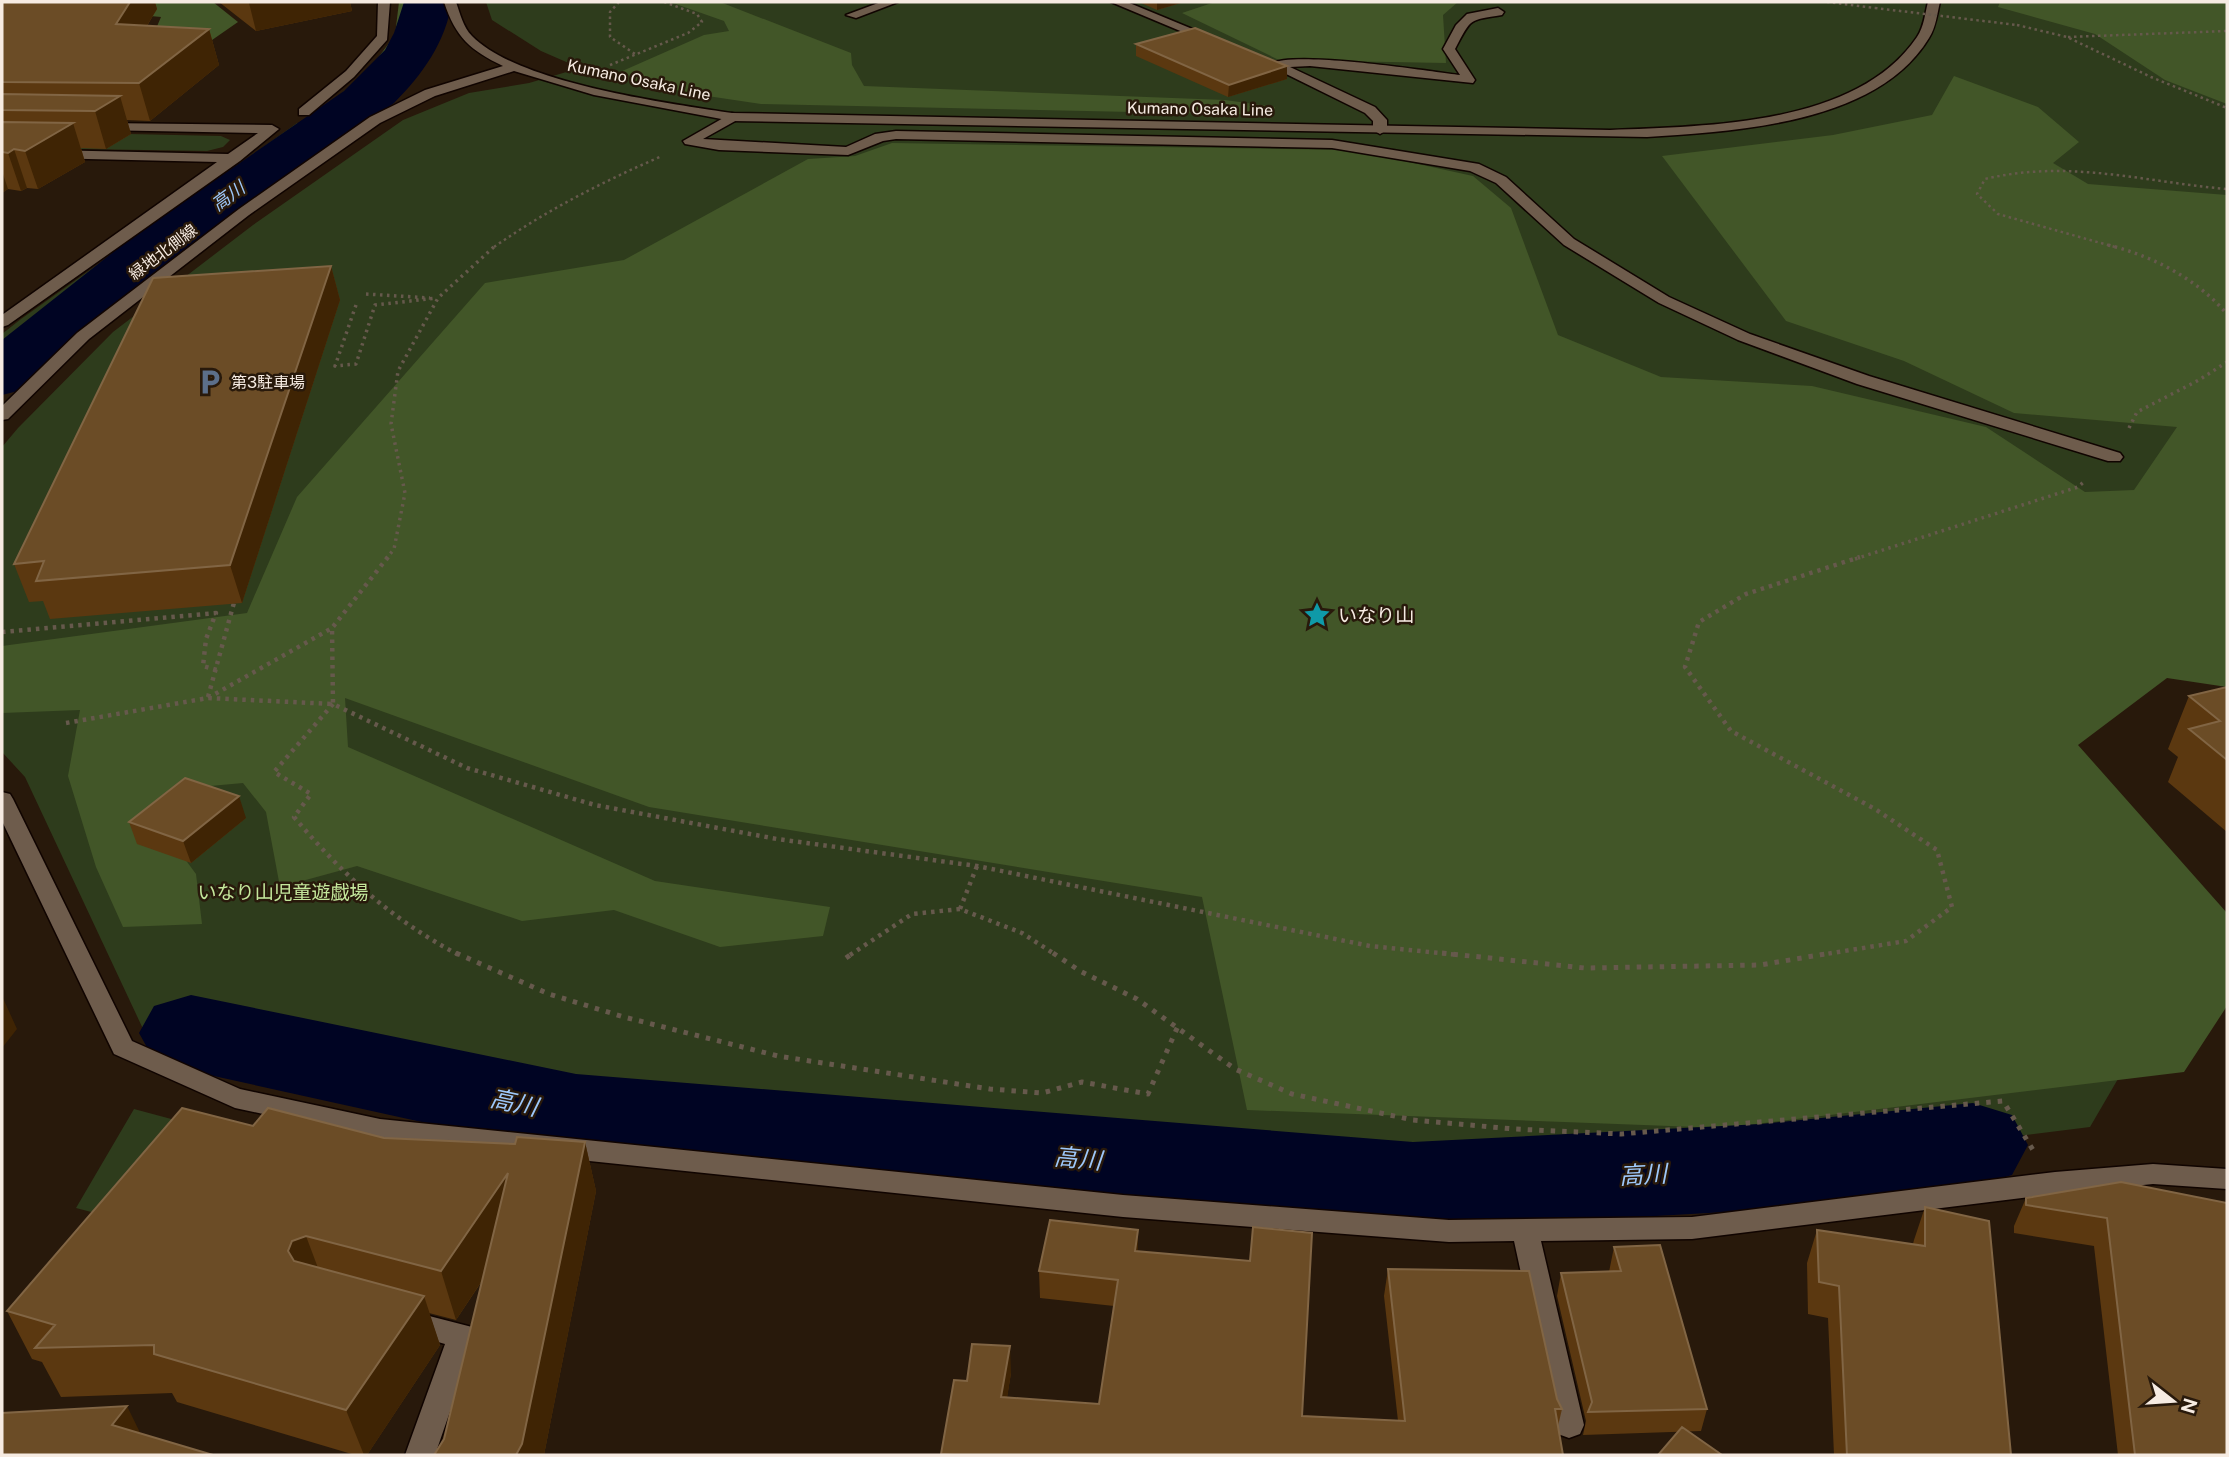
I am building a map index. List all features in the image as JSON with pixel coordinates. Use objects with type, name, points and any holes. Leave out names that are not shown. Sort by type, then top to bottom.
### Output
[{"type":"street","points":[[304,112],[349,75],[383,37],[384,2]]},
{"type":"street","name":"Kumano Osaka Line","points":[[450,2],[468,39],[512,67],[676,109],[732,117],[1610,134],[1695,131],[1760,122],[1839,103],[1894,71],[1923,37],[1934,2]]},
{"type":"street","points":[[852,15],[892,2]]},
{"type":"street","points":[[1117,2],[1226,45]]},
{"type":"street","points":[[1380,130],[1380,120],[1370,110],[1268,62],[1310,62],[1469,80],[1449,49],[1467,17],[1476,12],[1498,12]]},
{"type":"street","name":"緑地北側線","points":[[2,415],[83,336],[244,212],[375,120],[430,93],[512,67]]},
{"type":"street","points":[[691,141],[732,117]]},
{"type":"street","points":[[2,322],[272,129],[93,127]]},
{"type":"street","points":[[691,141],[719,146],[848,150],[880,137],[896,135],[1332,144],[1474,167],[1501,180],[1569,242],[1664,300],[1744,337],[1863,380],[2114,457]]},
{"type":"street","points":[[2,153],[235,158]]},
{"type":"street","points":[[2,799],[123,1047],[235,1098],[380,1129],[1096,1203],[1449,1231],[1692,1228],[2055,1183],[2153,1174],[2227,1179]]},
{"type":"street","points":[[1525,1229],[1569,1425]]},
{"type":"street","points":[[386,1316],[462,1336],[420,1455]]},
{"type":"path","points":[[619,2],[610,12],[610,37],[635,54]]},
{"type":"path","points":[[603,68],[688,33],[702,22],[697,14],[664,2]]},
{"type":"path","points":[[1826,2],[2017,25],[2067,37],[2151,77],[2227,108]]},
{"type":"path","points":[[2067,37],[2227,32]]},
{"type":"path","points":[[208,698],[332,628],[394,549],[405,493],[391,424],[398,371],[438,298],[489,250],[541,214],[691,141]]},
{"type":"path","points":[[2227,189],[2071,170],[2009,171],[1985,179],[1977,194],[1998,214],[2058,233],[2129,250],[2184,276],[2214,299],[2227,314]]},
{"type":"path","points":[[366,294],[438,298]]},
{"type":"path","points":[[356,305],[335,366],[356,364],[375,305],[438,298]]},
{"type":"path","points":[[66,723],[208,698],[333,704],[467,768],[595,805],[777,839],[977,866],[1370,946],[1585,968],[1760,965],[1906,941],[1952,907],[1937,850],[1875,809],[1731,731],[1685,667],[1699,622],[1746,594],[2078,487],[2114,457],[2137,412],[2199,380],[2227,362]]},
{"type":"path","points":[[208,698],[217,670],[221,637],[237,594],[227,594]]},
{"type":"path","points":[[217,670],[203,666],[206,639],[220,605]]},
{"type":"path","points":[[2,632],[216,613]]},
{"type":"path","points":[[332,628],[333,704],[274,772],[311,794],[294,817],[331,862],[389,913],[457,954],[549,994],[624,1017],[778,1056],[990,1090],[1042,1093],[1082,1082],[1148,1094],[1178,1026]]},
{"type":"path","points":[[960,909],[977,866]]},
{"type":"path","points":[[846,958],[912,914],[960,909],[1022,933],[1080,971],[1138,999],[1235,1069],[1292,1094],[1413,1120],[1514,1129],[1620,1134],[2003,1101],[2039,1160]]},
{"type":"green space","points":[[2,2],[213,2],[238,22],[189,56],[152,38],[161,17]]},
{"type":"green space","points":[[399,2],[421,2],[415,32],[401,57],[367,93],[330,122],[321,125],[304,123],[366,74],[395,35]]},
{"type":"green space","name":"いなり山児童遊戯場","points":[[486,2],[2227,2],[2227,602],[2054,739],[2196,945],[2090,1127],[1444,1208],[357,1096],[241,1074],[144,1031],[25,777],[2,752],[2,447],[113,332],[253,225],[403,120],[469,93],[529,83],[580,68],[541,51],[492,20]]},
{"type":"green space","points":[[670,2],[720,2],[851,53],[852,65],[864,86],[1225,100],[1275,107],[1273,115],[761,104],[694,94],[611,76],[704,35],[729,31],[724,21]]},
{"type":"green space","points":[[1215,2],[1458,2],[1443,15],[1446,63],[1279,60],[1182,13]]},
{"type":"green space","points":[[2000,2],[2227,2],[2227,104],[2165,80],[2095,34],[1998,7]]},
{"type":"green space","points":[[1954,76],[2038,107],[2079,142],[2053,163],[2088,184],[2227,195],[2227,687],[2167,678],[2078,745],[2227,913],[2227,1006],[2184,1072],[1723,1128],[1247,1110],[1202,897],[649,807],[345,698],[348,747],[655,881],[830,907],[823,936],[720,947],[614,910],[522,921],[357,866],[280,887],[266,812],[243,783],[199,787],[165,832],[196,874],[202,924],[123,927],[96,867],[68,776],[80,710],[2,713],[2,646],[247,613],[297,497],[485,283],[624,260],[808,159],[855,156],[892,143],[1354,150],[1473,176],[1511,208],[1558,335],[1661,377],[1812,386],[1986,427],[2085,492],[2134,490],[2177,427],[2014,413],[1904,361],[1786,321],[1662,156],[1833,135],[1932,115]]},
{"type":"green space","points":[[297,123],[322,125],[142,250],[2,362],[2,334]]},
{"type":"green space","points":[[38,132],[221,136],[230,140],[223,147],[207,151],[15,148]]},
{"type":"green space","points":[[134,1109],[216,1131],[137,1224],[76,1208]]},
{"type":"building","points":[[2,2],[130,2],[116,24],[209,29],[139,83],[2,82]]},
{"type":"building","points":[[1195,28],[1287,66],[1229,85],[1136,44]]},
{"type":"building","points":[[2,94],[120,96],[95,111],[2,110]]},
{"type":"building","points":[[2,122],[73,123],[25,151],[14,149],[8,153],[2,152]]},
{"type":"building","points":[[331,266],[230,565],[36,581],[44,561],[14,564],[153,278]]},
{"type":"building","points":[[2227,687],[2227,760],[2189,729],[2220,721],[2189,696]]},
{"type":"building","points":[[185,778],[239,796],[183,841],[129,822]]},
{"type":"building","points":[[182,1108],[253,1126],[268,1108],[384,1138],[515,1144],[517,1137],[585,1142],[522,1444],[516,1455],[434,1455],[444,1439],[508,1173],[441,1271],[306,1236],[292,1241],[288,1251],[294,1261],[424,1296],[346,1410],[154,1354],[154,1345],[35,1348],[55,1325],[7,1311]]},
{"type":"building","points":[[2121,1182],[2227,1203],[2227,1455],[2135,1455],[2107,1218],[2026,1205],[2026,1198]]},
{"type":"building","points":[[1925,1207],[1989,1221],[2011,1455],[1847,1455],[1839,1286],[1819,1282],[1817,1230],[1925,1246]]},
{"type":"building","points":[[1050,1220],[1138,1230],[1135,1251],[1250,1261],[1253,1227],[1312,1233],[1302,1416],[1405,1421],[1388,1269],[1529,1271],[1557,1399],[1562,1409],[1555,1409],[1563,1455],[941,1454],[954,1380],[967,1381],[972,1344],[1010,1346],[1001,1397],[1099,1404],[1118,1280],[1039,1271]]},
{"type":"building","points":[[1660,1245],[1707,1409],[1588,1412],[1592,1402],[1561,1273],[1621,1271],[1614,1247]]},
{"type":"building","points":[[127,1406],[112,1425],[213,1455],[2,1455],[2,1413]]},
{"type":"building","points":[[1682,1427],[1722,1455],[1658,1455]]},
{"type":"waterway","name":"高川","points":[[2,374],[153,251],[363,102],[396,70],[413,46],[420,33],[428,2]]},
{"type":"waterway","name":"高川","points":[[191,1033],[576,1115],[1413,1186],[1761,1167],[1973,1145]]},
{"type":"place","name":"第3駐車場","points":[[210,382]]},
{"type":"place","name":"いなり山","points":[[1317,615]]}]
